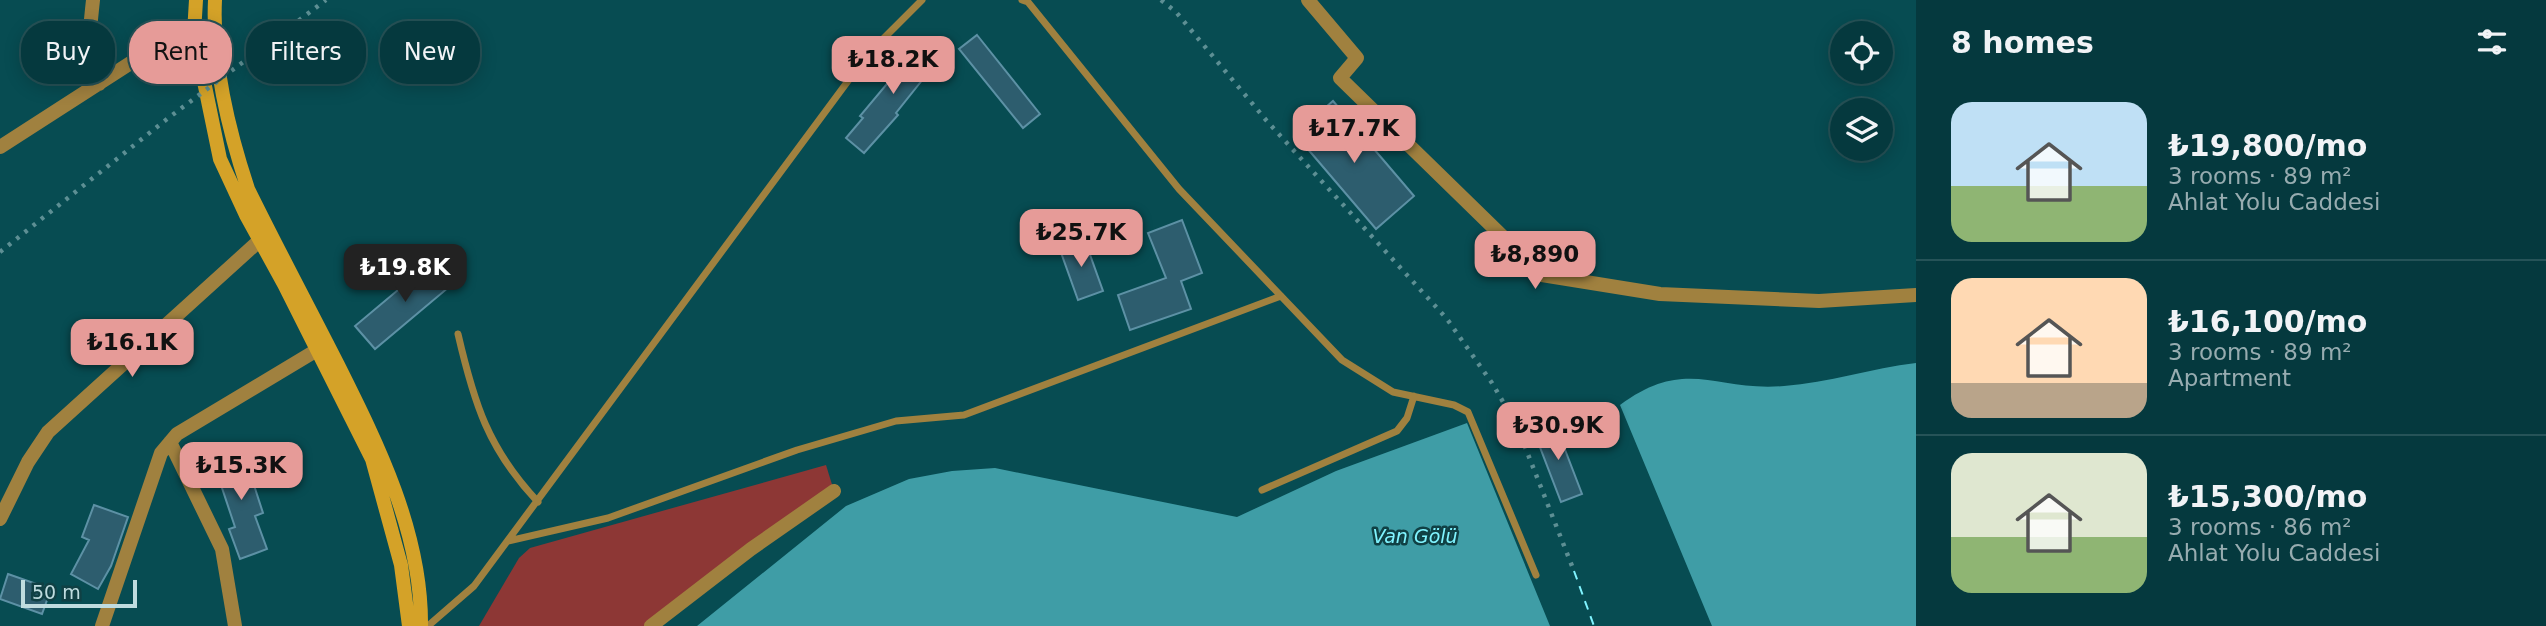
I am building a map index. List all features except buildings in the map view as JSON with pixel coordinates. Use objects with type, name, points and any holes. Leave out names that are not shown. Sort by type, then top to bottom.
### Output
[{"type":"street","points":[[91,21],[93,0]]},
{"type":"street","points":[[195,21],[196,0]]},
{"type":"street","points":[[215,0],[214,25],[230,132],[248,189],[323,346],[379,478],[401,565],[408,626]]},
{"type":"street","points":[[1308,0],[1357,58],[1340,78],[1542,275],[1673,294],[1819,301],[1916,295]]},
{"type":"street","points":[[0,147],[99,84]]},
{"type":"street","points":[[204,84],[214,138],[231,185],[382,453],[397,495],[418,584],[421,626]]},
{"type":"street","points":[[0,519],[28,463],[48,432],[260,240]]},
{"type":"street","points":[[102,626],[161,453],[177,434],[323,346]]},
{"type":"street","points":[[170,442],[222,549],[235,626]]},
{"type":"street","points":[[651,626],[770,535],[834,491]]},
{"type":"lane","points":[[428,626],[474,586],[868,54],[922,0]]},
{"type":"lane","points":[[1022,0],[1028,2],[1179,189],[1342,360],[1393,392],[1454,405],[1468,412],[1536,575]]},
{"type":"lane","points":[[508,541],[608,518],[797,450],[896,421],[964,415],[1281,296]]},
{"type":"lane","points":[[458,334],[472,396],[483,422],[506,464],[538,502]]},
{"type":"lane","points":[[1262,490],[1396,431],[1407,418],[1414,396]]},
{"type":"shaded area","points":[[826,465],[834,491],[651,626],[479,626],[519,558],[530,548]]},
{"type":"water","points":[[1916,363],[1916,626],[1712,626],[1620,405],[1643,390],[1664,382],[1683,379],[1760,387],[1784,386]]},
{"type":"water","name":"Van Gölü","points":[[1467,423],[1550,626],[697,626],[846,506],[909,479],[952,471],[995,468],[1237,517],[1336,471]]},
{"type":"ferry route","points":[[1574,571],[1594,626]]},
{"type":"railway","points":[[0,252],[167,119],[326,0]]},
{"type":"railway","points":[[1161,0],[1176,12],[1266,120],[1447,319],[1492,383],[1516,424],[1574,571]]}]
